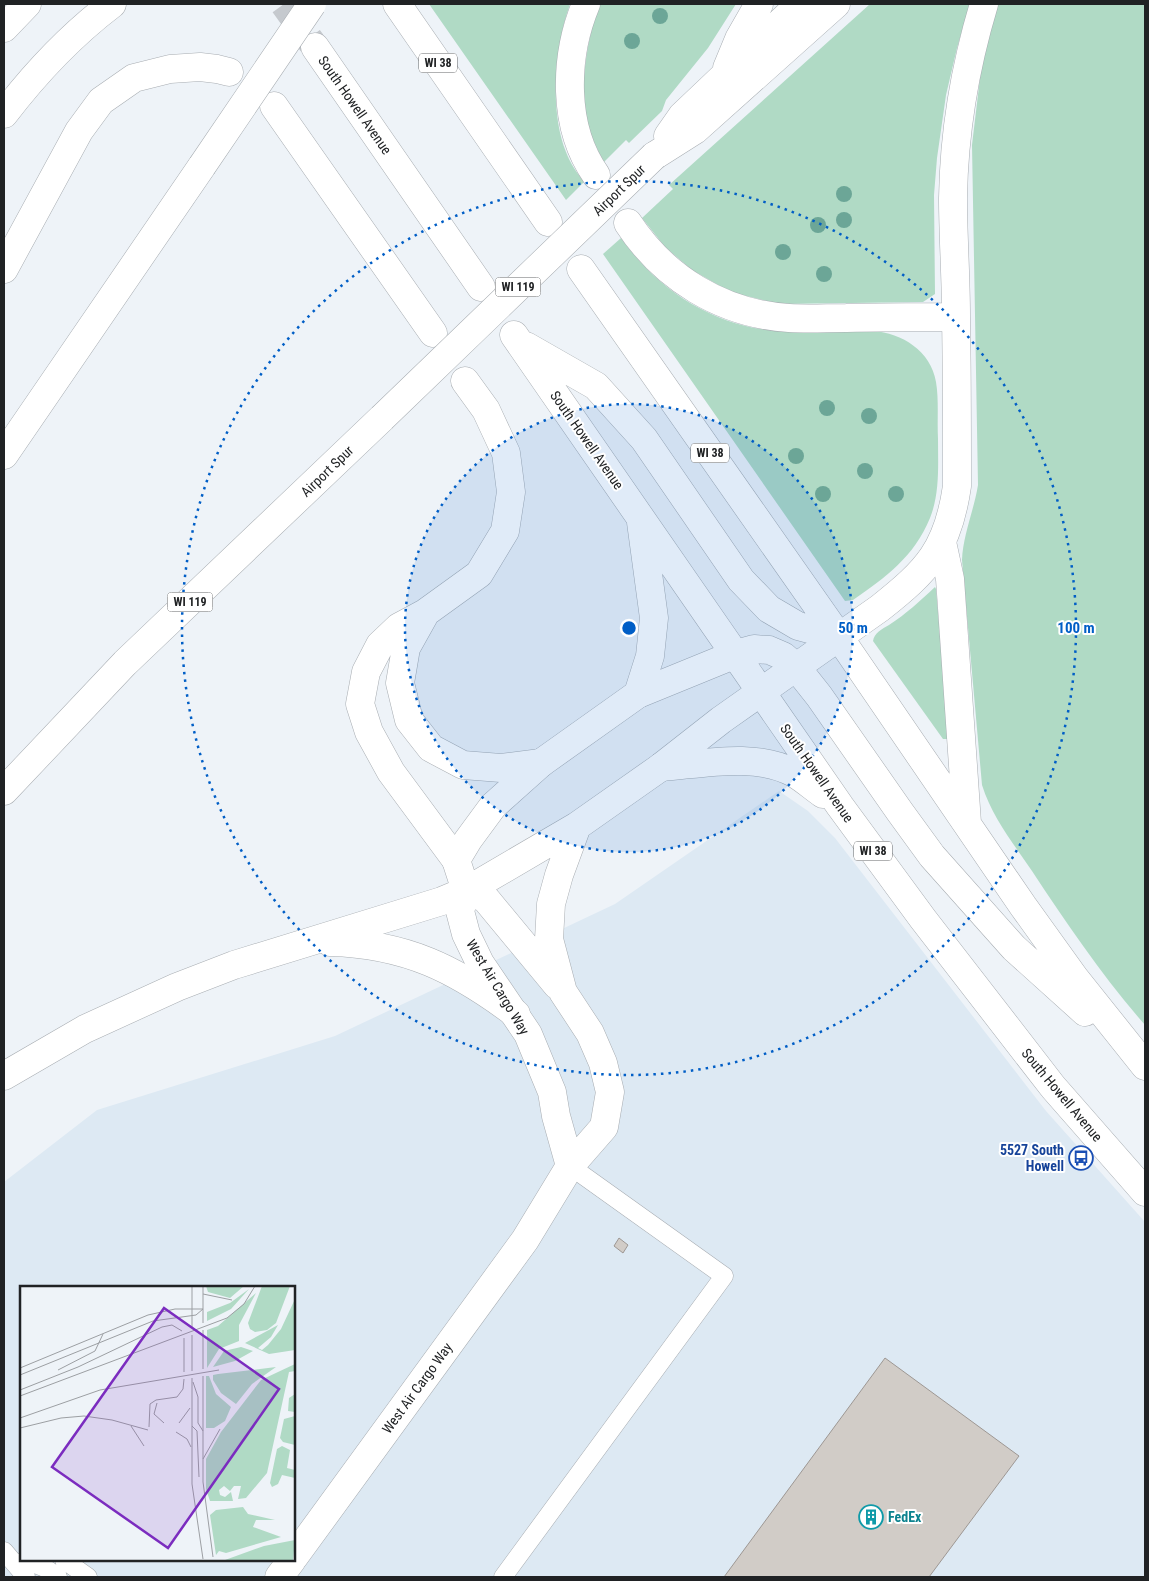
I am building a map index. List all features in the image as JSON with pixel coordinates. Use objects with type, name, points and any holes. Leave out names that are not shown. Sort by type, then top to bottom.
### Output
[{"type":"main road","points":[[4,28],[26,4]]},
{"type":"main road","points":[[4,114],[36,74],[83,26],[112,4]]},
{"type":"main road","points":[[4,455],[312,4]]},
{"type":"main road","name":"WI 38","points":[[397,4],[548,222]]},
{"type":"main road","points":[[586,4],[574,44],[570,94],[572,112],[582,150],[596,175]]},
{"type":"main road","points":[[723,76],[738,39],[759,4]]},
{"type":"main road","points":[[654,156],[682,116],[800,4]]},
{"type":"main road","points":[[654,156],[695,130],[836,4]]},
{"type":"main road","points":[[4,1076],[85,1029],[144,1001],[234,966],[442,901],[466,891],[576,826],[901,591],[924,570],[942,542],[954,508],[957,486],[953,198],[961,98],[974,37],[984,4]]},
{"type":"main road","name":"South Howell Avenue","points":[[315,47],[481,287]]},
{"type":"main road","points":[[4,268],[79,131],[101,101],[134,78],[170,68],[200,67],[229,72]]},
{"type":"main road","points":[[274,106],[433,333]]},
{"type":"main road","name":"Airport Spur","points":[[4,790],[125,663],[654,156]]},
{"type":"main road","points":[[628,223],[652,254],[678,277],[713,299],[742,311],[788,318],[956,317]]},
{"type":"main road","name":"WI 38","points":[[581,269],[1074,977],[1145,1066]]},
{"type":"main road","name":"South Howell Avenue","points":[[838,637],[798,626],[769,609],[741,580],[644,439],[596,386],[517,339],[840,806],[1015,1040],[1053,1087],[1145,1191]]},
{"type":"main road","name":"West Air Cargo Way","points":[[465,381],[486,410],[506,453],[511,492],[505,531],[479,574],[425,613],[399,627],[380,646],[366,672],[360,704],[369,732],[391,772],[456,860],[466,891],[460,911],[466,934],[480,964],[528,1034],[552,1092],[556,1116],[570,1166]]},
{"type":"main road","points":[[638,694],[650,656],[654,618],[641,518]]},
{"type":"main road","points":[[942,542],[950,579],[967,824]]},
{"type":"main road","points":[[425,613],[406,648],[400,683],[409,720],[431,748],[463,765],[501,768],[541,763]]},
{"type":"main road","points":[[456,860],[493,806],[541,763],[638,694],[736,654],[754,649],[769,650],[783,656],[796,667],[819,696],[927,848],[959,888],[1014,948],[1145,1066]]},
{"type":"main road","points":[[660,767],[738,761],[770,764],[794,773],[840,806]]},
{"type":"main road","name":"West Air Cargo Way","points":[[295,1555],[525,1240],[570,1166],[604,1126],[610,1092],[604,1063],[590,1033],[563,992],[549,939],[552,904],[559,874],[576,826]]},
{"type":"main road","points":[[466,891],[485,898],[563,992]]},
{"type":"main road","points":[[316,941],[377,946],[418,956],[457,974],[516,1014]]},
{"type":"main road","name":"West Air Cargo Way","points":[[279,1577],[291,1561]]},
{"type":"lane","points":[[503,1577],[724,1276],[570,1166]]},
{"type":"lane","points":[[15,1555],[15,1577]]},
{"type":"lane","points":[[15,1555],[26,1577]]},
{"type":"lane","points":[[29,1561],[45,1568],[58,1577]]},
{"type":"lane","points":[[65,1561],[88,1577]]},
{"type":"shaded area","points":[[779,791],[808,811],[835,838],[1046,1111],[1145,1222],[1145,1577],[4,1577],[4,1182],[97,1110],[335,1036],[615,904]]},
{"type":"green space","points":[[429,4],[570,4],[558,58],[556,78],[557,117],[568,156],[584,182],[566,200]]},
{"type":"green space","points":[[599,4],[736,4],[708,48],[666,100],[662,111],[629,143],[626,140],[604,162],[590,133],[584,109],[585,63]]},
{"type":"green space","points":[[870,4],[970,4],[946,95],[937,158],[934,195],[935,294],[923,302],[779,304],[738,294],[692,270],[665,247],[642,218],[673,189],[669,185]]},
{"type":"green space","points":[[995,4],[1145,4],[1145,1025],[1100,969],[1059,911],[1004,830],[991,808],[982,785],[962,560],[964,541],[978,485],[972,145],[982,61]]},
{"type":"green space","points":[[621,238],[652,274],[670,289],[709,313],[731,322],[753,328],[789,332],[884,332],[894,335],[914,346],[928,361],[936,382],[938,403],[938,479],[930,518],[916,544],[898,565],[853,600],[845,601],[603,254]]},
{"type":"green space","points":[[935,587],[949,739],[943,739],[873,641],[879,631],[907,612]]},
{"type":"building","points":[[619,1238],[628,1245],[623,1253],[614,1246]]},
{"type":"building","name":"FedEx","points":[[885,1358],[1019,1456],[929,1577],[724,1577]]},
{"type":"tunnel","points":[[284,4],[312,43]]},
{"type":"place","name":"5527 South Howell","points":[[1081,1158]]},
{"type":"place","name":"FedEx","points":[[871,1517]]}]
